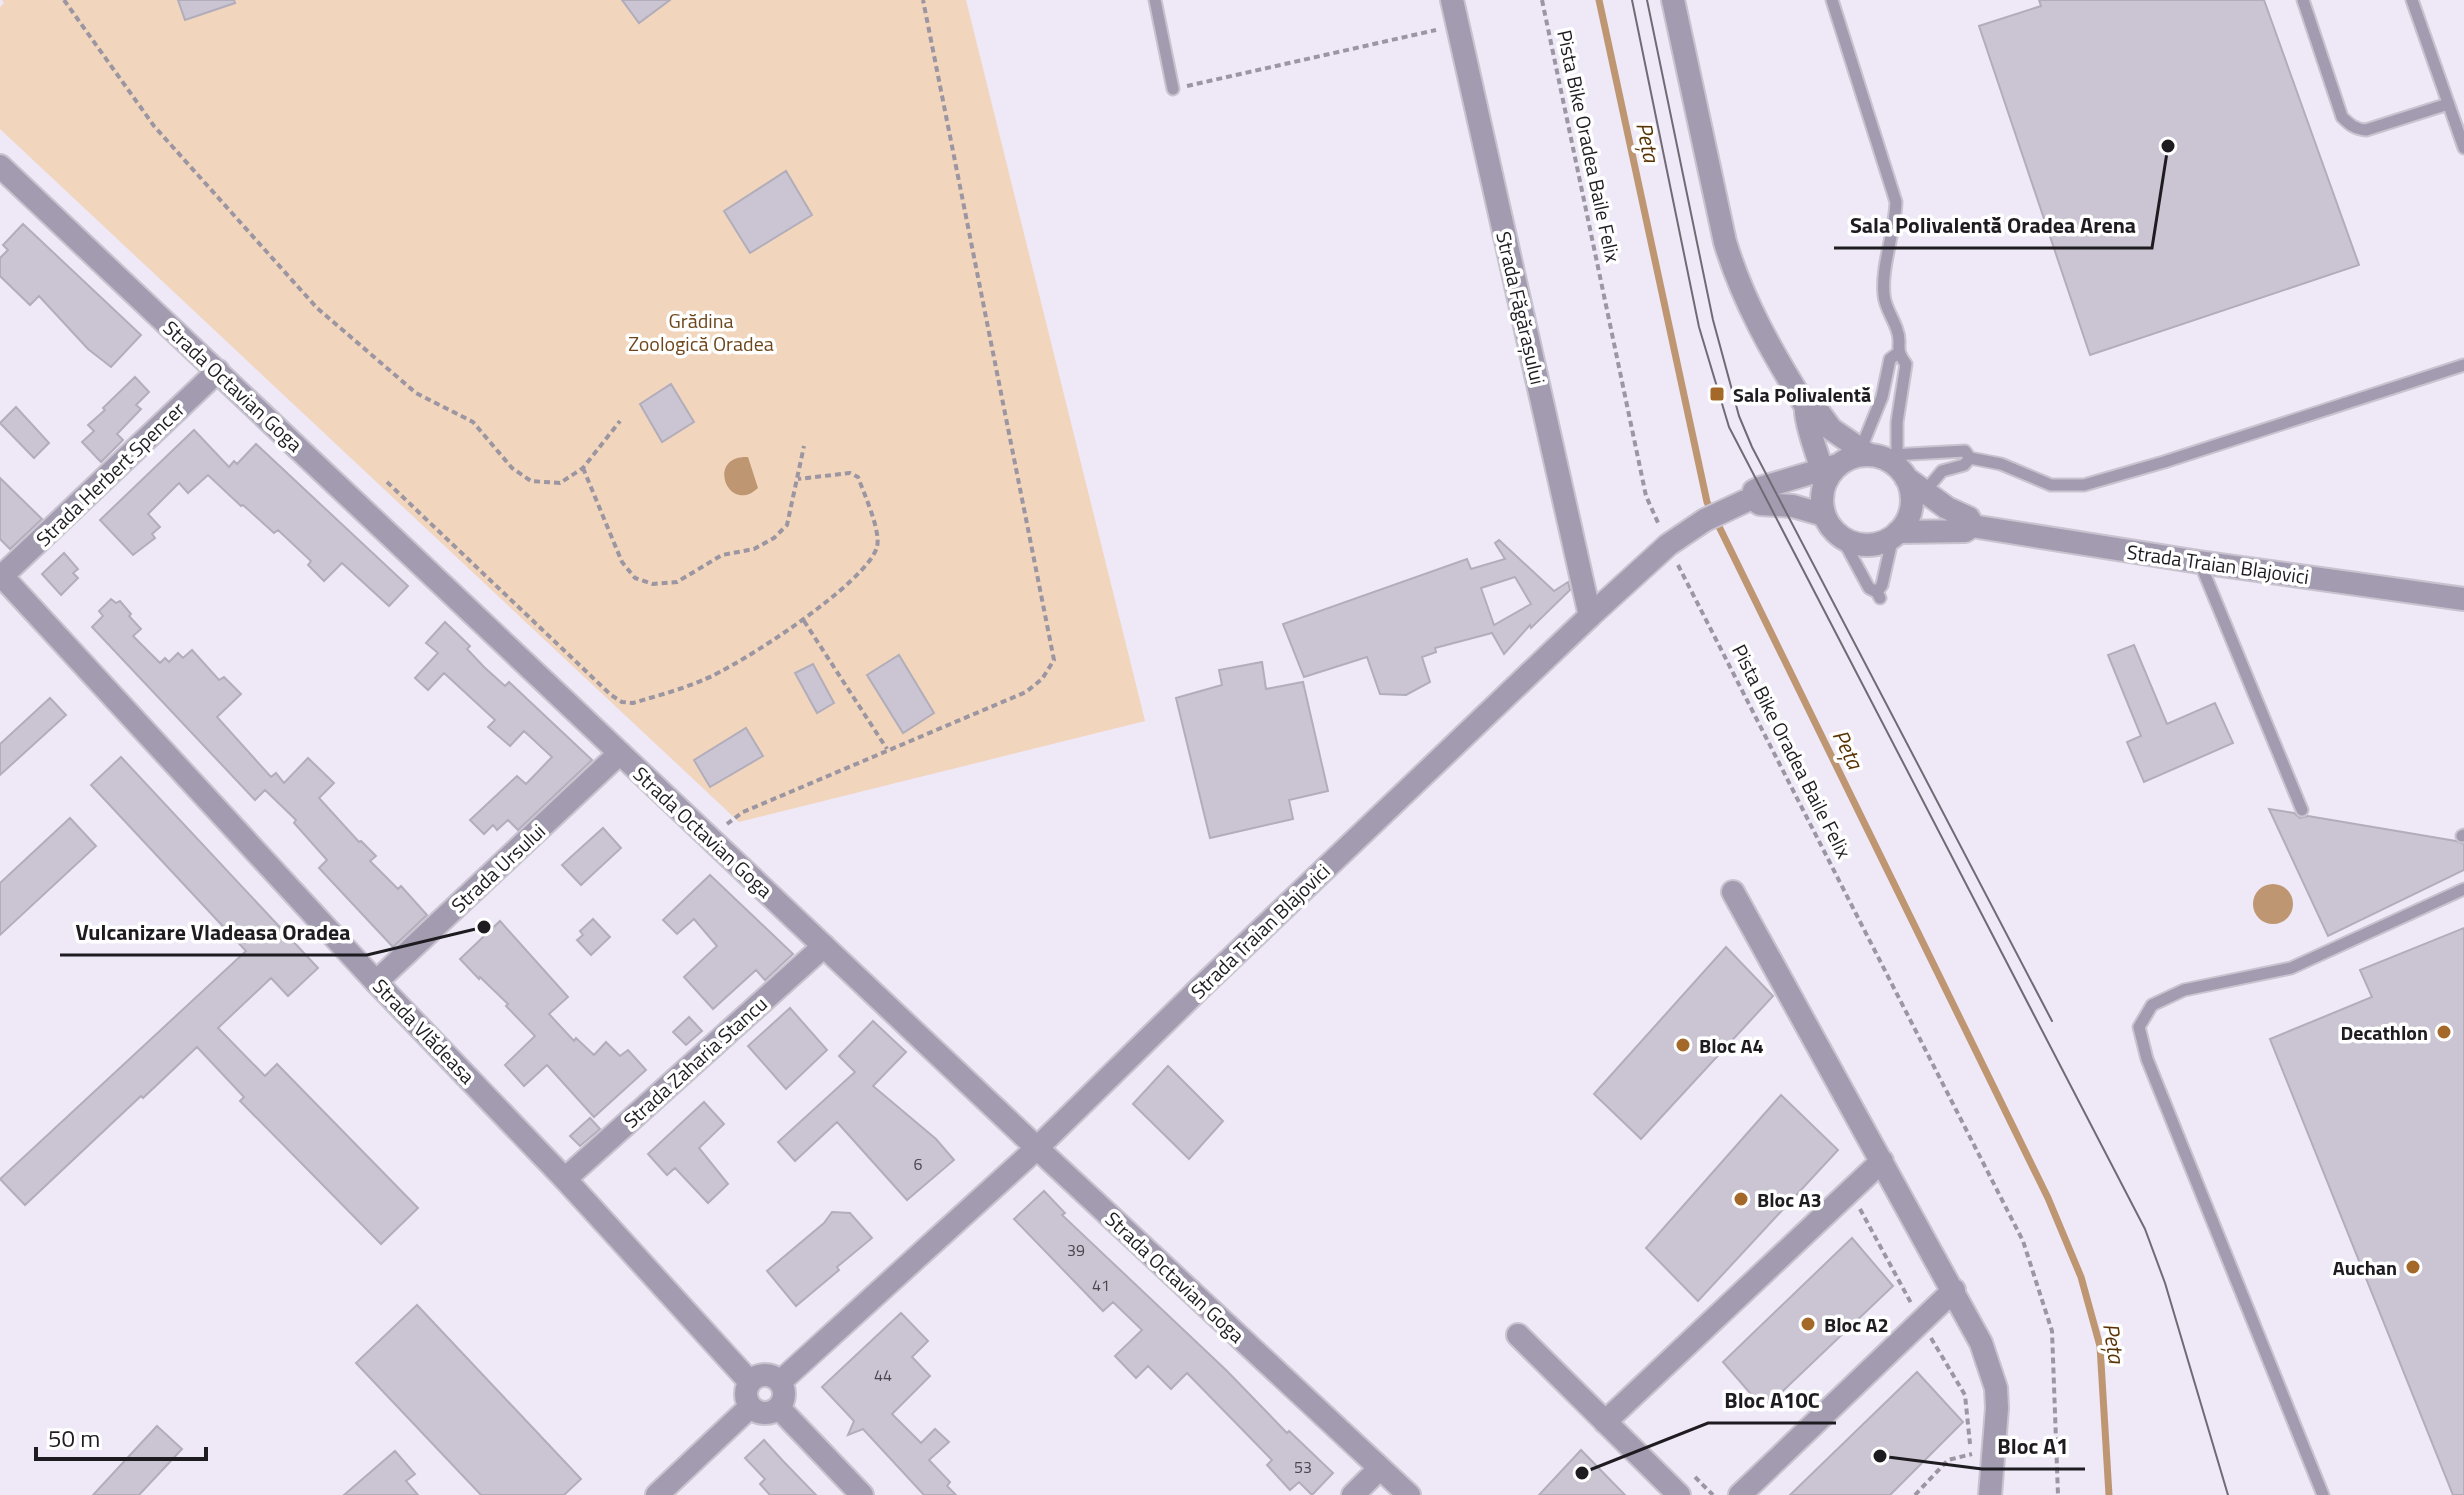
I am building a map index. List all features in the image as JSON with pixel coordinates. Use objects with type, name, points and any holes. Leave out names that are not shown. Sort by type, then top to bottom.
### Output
[{"type":"street","name":"Strada Făgărașului","points":[[1452,0],[1590,616]]},
{"type":"street","points":[[1673,0],[1725,242],[1734,274],[1751,314],[1806,407],[1805,417],[1850,462],[1900,467],[1911,498],[1917,501],[1896,534],[1873,545],[1842,538],[1824,515],[1822,498],[1850,462]]},
{"type":"street","name":"Strada Octavian Goga","points":[[0,166],[1037,1148],[1409,1495]]},
{"type":"street","name":"Strada Herbert Spencer","points":[[1,575],[218,371]]},
{"type":"street","points":[[1806,407],[1815,407],[1850,462]]},
{"type":"street","name":"Strada Traian Blajovici","points":[[780,1382],[1037,1148],[1229,960],[1668,545],[1705,520],[1748,499],[1760,488],[1850,462]]},
{"type":"street","points":[[1748,499],[1760,504],[1793,506],[1824,515]]},
{"type":"street","name":"Strada Traian Blajovici","points":[[1917,501],[1947,508],[1969,518],[1972,526]]},
{"type":"street","name":"Strada Traian Blajovici","points":[[1896,534],[1965,531],[1972,526],[2464,599]]},
{"type":"street","name":"Strada Vlădeasa","points":[[1,575],[376,982],[565,1179],[750,1382]]},
{"type":"street","name":"Strada Ursului","points":[[376,982],[620,753]]},
{"type":"street","points":[[1733,892],[1981,1343],[1996,1388],[1990,1495]]},
{"type":"street","name":"Strada Zaharia Stancu","points":[[565,1179],[824,946]]},
{"type":"street","points":[[1605,1422],[1882,1161]]},
{"type":"street","points":[[1740,1495],[1954,1290]]},
{"type":"street","points":[[1518,1335],[1679,1495]]},
{"type":"street","points":[[769,1375],[780,1382],[785,1398],[779,1408],[761,1414],[750,1407],[746,1392],[756,1377],[769,1375]]},
{"type":"street","points":[[657,1495],[750,1407]]},
{"type":"street","points":[[779,1408],[862,1495]]},
{"type":"street","points":[[1353,1495],[1380,1468]]},
{"type":"lane","points":[[1155,0],[1173,89]]},
{"type":"lane","points":[[1832,0],[1896,202],[1896,220],[1883,284],[1886,308],[1898,331],[1898,353],[1906,364],[1897,422],[1900,467],[1965,451],[1970,458],[2001,464],[2051,485],[2084,485],[2464,365]]},
{"type":"lane","points":[[2303,0],[2342,117],[2356,129],[2366,130],[2448,104]]},
{"type":"lane","points":[[2412,0],[2464,148]]},
{"type":"lane","points":[[1850,462],[1882,397],[1890,359],[1898,353]]},
{"type":"lane","points":[[1917,501],[1942,471],[1964,465],[1970,458]]},
{"type":"lane","points":[[1842,538],[1869,588],[1878,595],[1896,534]]},
{"type":"lane","points":[[2199,562],[2302,810]]},
{"type":"lane","points":[[2323,1495],[2147,1059],[2139,1027],[2152,1005],[2184,990],[2291,968],[2464,889]]},
{"type":"path","points":[[64,0],[154,126],[317,308],[416,393],[473,422],[512,468],[531,481],[560,483],[583,468],[620,421]]},
{"type":"path","points":[[709,837],[743,812],[1026,692],[1042,679],[1054,660],[923,0]]},
{"type":"path","name":"Pista Bike Oradea Baile Felix","points":[[1542,0],[1646,496],[1668,545],[2023,1241],[2052,1331],[2058,1495]]},
{"type":"path","points":[[1173,89],[1458,25]]},
{"type":"path","points":[[583,468],[622,562],[635,578],[653,584],[677,582],[722,555],[754,549],[774,538],[787,525],[804,446]]},
{"type":"path","points":[[387,482],[600,684],[622,702],[633,703],[703,680],[804,621],[869,563],[878,545],[858,477],[850,473],[798,479]]},
{"type":"path","points":[[804,621],[887,749]]},
{"type":"path","points":[[1915,1495],[1922,1493],[1948,1460],[1994,1449]]},
{"type":"green space","name":"Grădina Zoologică Oradea","points":[[2,0],[966,0],[1145,721],[739,822],[0,129]]},
{"type":"shaded area","points":[[748,457],[758,488],[747,495],[738,495],[730,490],[724,473],[727,465],[735,459]]},
{"type":"shaded area","points":[[2273,884],[2287,890],[2293,904],[2287,918],[2273,924],[2259,918],[2253,904],[2259,890]]},
{"type":"building","points":[[178,0],[234,0],[235,3],[185,20]]},
{"type":"building","points":[[622,0],[670,0],[639,23]]},
{"type":"building","points":[[2039,0],[2264,0],[2359,265],[2090,355],[1979,26],[2041,6]]},
{"type":"building","points":[[786,171],[812,215],[750,253],[724,211]]},
{"type":"building","points":[[23,224],[141,335],[111,367],[88,349],[39,296],[30,305],[0,276],[0,258],[8,250],[3,245]]},
{"type":"building","points":[[135,377],[149,392],[136,405],[141,409],[117,434],[123,440],[101,462],[82,442],[94,431],[88,425]]},
{"type":"building","points":[[671,384],[694,422],[662,442],[640,404]]},
{"type":"building","points":[[16,407],[49,443],[34,458],[0,423]]},
{"type":"building","points":[[194,430],[229,467],[234,461],[237,464],[256,444],[408,586],[389,606],[342,563],[324,581],[308,565],[311,561],[278,530],[274,533],[208,475],[188,493],[179,483],[148,514],[160,527],[152,534],[155,538],[133,555],[100,520]]},
{"type":"building","points":[[0,478],[42,519],[10,549],[0,539]]},
{"type":"building","points":[[1499,540],[1554,591],[1568,582],[1570,590],[1531,628],[1530,625],[1504,654],[1492,633],[1435,648],[1436,652],[1422,657],[1430,682],[1406,695],[1380,694],[1367,657],[1304,677],[1283,624],[1467,559],[1471,569],[1505,559],[1495,543]],"holes":[[[1515,577],[1531,604],[1494,625],[1481,588]]]},
{"type":"building","points":[[64,553],[78,569],[73,573],[78,578],[61,595],[42,574]]},
{"type":"building","points":[[111,599],[116,603],[120,601],[131,614],[129,616],[141,629],[133,636],[160,663],[165,658],[169,662],[178,653],[183,658],[192,650],[219,680],[224,677],[241,694],[217,717],[271,777],[276,773],[284,783],[308,758],[334,783],[319,798],[376,856],[370,861],[398,889],[401,886],[427,915],[393,947],[319,868],[327,860],[294,823],[296,820],[265,790],[255,800],[92,627],[103,616],[99,611]]},
{"type":"building","points":[[445,622],[470,646],[467,649],[484,667],[505,686],[509,682],[592,760],[518,830],[508,820],[497,830],[493,825],[484,834],[470,820],[517,776],[526,784],[552,757],[524,731],[510,746],[488,727],[495,720],[444,673],[428,690],[415,678],[438,653],[426,643]]},
{"type":"building","points":[[2134,645],[2167,724],[2215,703],[2233,743],[2144,782],[2127,742],[2141,736],[2108,655]]},
{"type":"building","points":[[899,655],[934,713],[903,733],[867,675]]},
{"type":"building","points":[[1262,662],[1266,689],[1303,682],[1328,791],[1289,800],[1293,819],[1210,838],[1176,698],[1222,685],[1219,670]]},
{"type":"building","points":[[813,664],[834,703],[817,713],[795,673]]},
{"type":"building","points":[[50,698],[66,715],[0,775],[0,744]]},
{"type":"building","points":[[746,728],[763,756],[710,787],[694,760]]},
{"type":"building","points":[[121,757],[318,968],[288,996],[271,978],[218,1028],[265,1076],[277,1064],[418,1208],[381,1244],[240,1101],[244,1097],[197,1047],[25,1205],[0,1179],[246,951],[91,785]]},
{"type":"building","points":[[2269,809],[2294,813],[2300,818],[2308,816],[2456,841],[2464,844],[2464,870],[2328,936]]},
{"type":"building","points":[[70,818],[96,846],[0,935],[0,883]]},
{"type":"building","points":[[603,828],[621,848],[581,885],[562,865]]},
{"type":"building","points":[[710,875],[793,954],[765,980],[756,970],[713,1009],[684,977],[717,946],[694,919],[677,934],[663,920]]},
{"type":"building","points":[[593,919],[610,937],[591,955],[577,940],[583,935],[580,931]]},
{"type":"building","points":[[500,921],[568,997],[549,1014],[574,1041],[576,1038],[594,1055],[606,1042],[620,1056],[628,1050],[646,1070],[594,1117],[547,1065],[524,1086],[505,1065],[535,1036],[506,1006],[508,1004],[460,959]]},
{"type":"building","name":"Auchan","points":[[2464,928],[2464,1495],[2453,1495],[2270,1039],[2372,997],[2360,970]]},
{"type":"building","name":"Bloc A4","points":[[1726,947],[1773,996],[1641,1139],[1594,1094]]},
{"type":"building","points":[[790,1008],[827,1050],[786,1089],[748,1046]]},
{"type":"building","points":[[689,1017],[702,1031],[686,1045],[673,1032]]},
{"type":"building","points":[[873,1021],[906,1052],[873,1086],[936,1139],[954,1160],[907,1200],[837,1122],[795,1161],[778,1142],[855,1072],[839,1056]]},
{"type":"building","points":[[1168,1066],[1223,1121],[1189,1159],[1133,1104]]},
{"type":"building","name":"Bloc A3","points":[[1781,1095],[1838,1150],[1698,1301],[1646,1248]]},
{"type":"building","points":[[704,1102],[724,1124],[699,1148],[728,1184],[708,1203],[675,1168],[667,1175],[648,1154]]},
{"type":"building","points":[[590,1118],[600,1129],[580,1146],[570,1136]]},
{"type":"building","points":[[1044,1191],[1065,1213],[1062,1215],[1227,1371],[1287,1433],[1289,1431],[1333,1473],[1312,1495],[1299,1482],[1290,1490],[1267,1465],[1272,1460],[1187,1373],[1171,1389],[1148,1366],[1136,1378],[1115,1356],[1142,1330],[1113,1302],[1103,1311],[1014,1219]]},
{"type":"building","points":[[832,1212],[850,1213],[872,1238],[796,1306],[767,1271],[824,1223]]},
{"type":"building","name":"Bloc A2","points":[[1852,1238],[1893,1286],[1764,1409],[1723,1362]]},
{"type":"building","points":[[417,1305],[581,1479],[564,1495],[481,1495],[356,1363]]},
{"type":"building","points":[[901,1313],[928,1341],[912,1357],[930,1376],[892,1414],[921,1443],[935,1429],[949,1442],[929,1460],[950,1482],[947,1486],[956,1495],[924,1495],[863,1429],[848,1435],[854,1421],[822,1387]]},
{"type":"building","points":[[1917,1372],[1963,1422],[1890,1495],[1790,1495]]},
{"type":"building","points":[[157,1426],[182,1449],[139,1495],[93,1495]]},
{"type":"building","points":[[764,1440],[816,1495],[770,1495],[760,1484],[765,1479],[745,1458]]},
{"type":"building","points":[[1581,1450],[1625,1495],[1539,1495]]},
{"type":"building","points":[[395,1451],[415,1474],[406,1481],[418,1495],[344,1495]]},
{"type":"waterway","name":"Peța","points":[[1599,0],[1707,502],[2048,1198],[2081,1277],[2100,1346],[2109,1495]]},
{"type":"tram line","points":[[1632,0],[1699,327],[1729,427],[2145,1229],[2165,1283],[2228,1495]]},
{"type":"tram line","points":[[1647,0],[1713,320],[1739,416],[1752,447],[2052,1021]]},
{"type":"place","name":"Sala Polivalentă Oradea Arena","points":[[2168,146]]},
{"type":"place","name":"Sala Polivalentă","points":[[1717,394]]},
{"type":"place","name":"Vulcanizare Vladeasa Oradea","points":[[484,927]]},
{"type":"place","name":"Decathlon","points":[[2444,1032]]},
{"type":"place","name":"Bloc A4","points":[[1683,1045]]},
{"type":"place","name":"Bloc A3","points":[[1741,1199]]},
{"type":"place","name":"Auchan","points":[[2413,1267]]},
{"type":"place","name":"Bloc A2","points":[[1808,1324]]},
{"type":"place","name":"Bloc A1","points":[[1880,1456]]},
{"type":"place","name":"Bloc A10C","points":[[1582,1473]]}]
